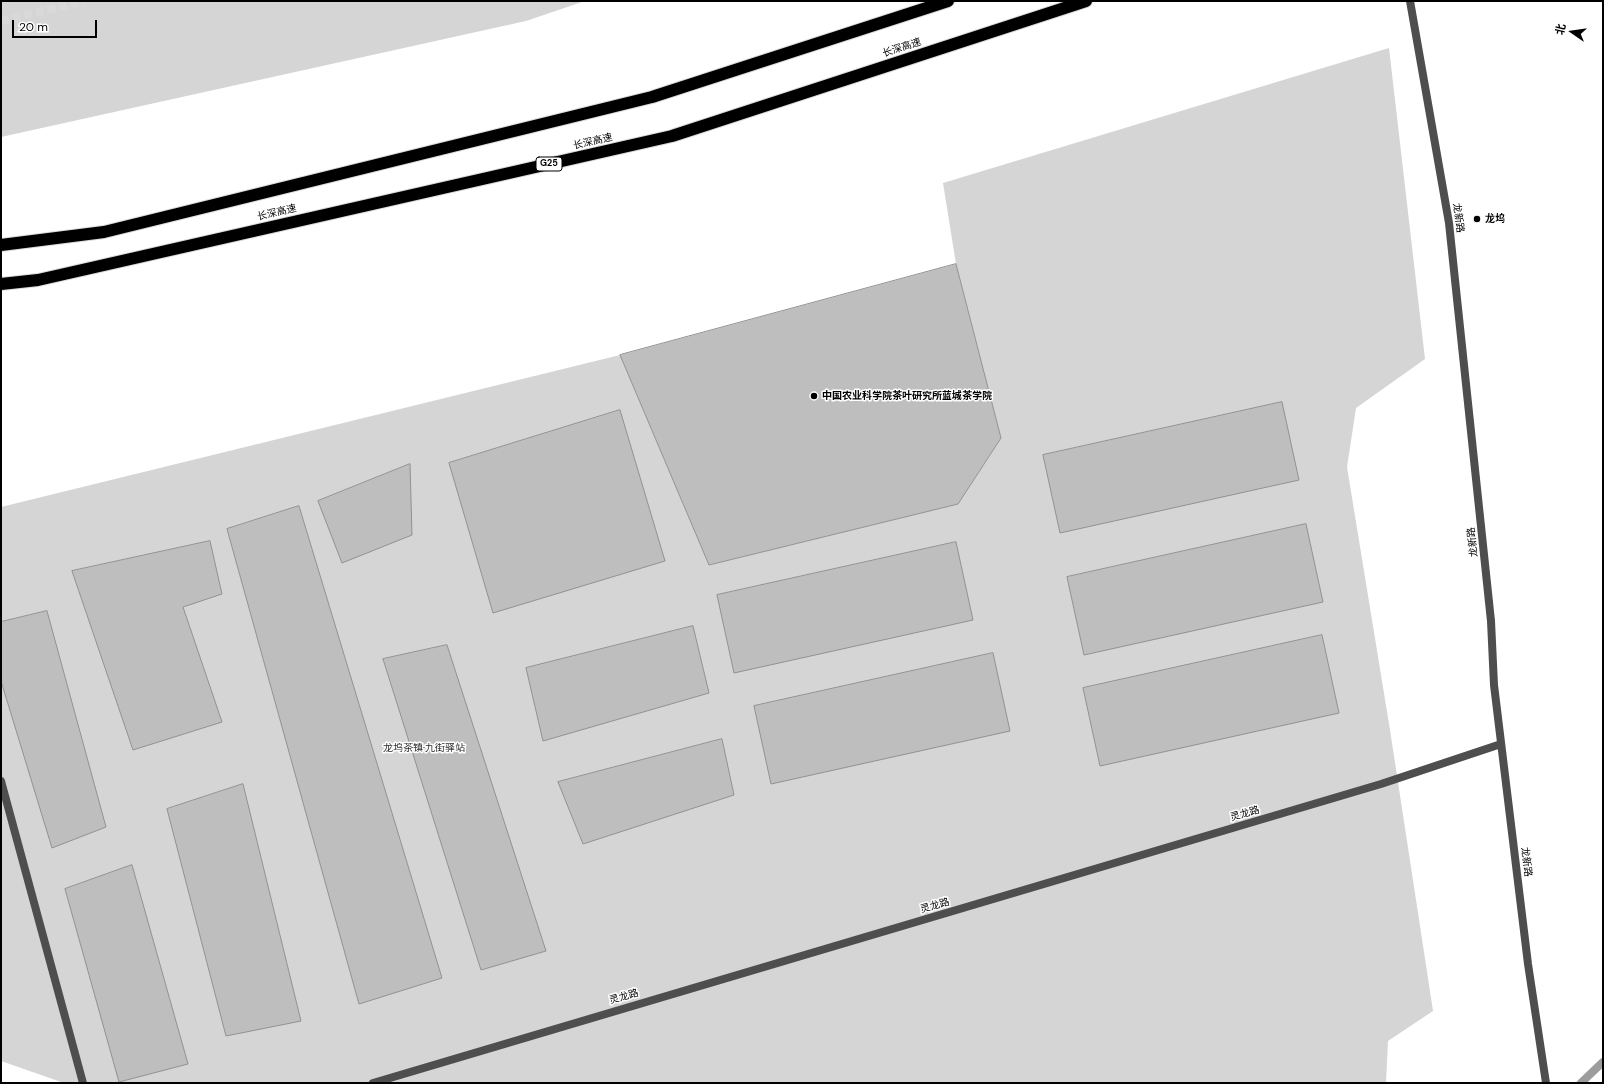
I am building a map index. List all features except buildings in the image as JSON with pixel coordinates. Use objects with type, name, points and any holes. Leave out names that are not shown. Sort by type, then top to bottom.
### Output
[{"type":"highway","points":[[1,245],[104,232],[652,97],[948,1]]},
{"type":"highway","name":"长深高速","points":[[1,284],[38,280],[672,136],[1086,1]]},
{"type":"street","name":"龙新路","points":[[1410,1],[1449,223],[1491,621],[1494,686],[1528,964],[1546,1083]]},
{"type":"street","name":"灵龙路","points":[[373,1083],[1374,787],[1501,744]]},
{"type":"street","points":[[1,781],[83,1083]]},
{"type":"green space","points":[[1,1],[585,1],[526,21],[1,137]]},
{"type":"green space","name":"龙坞茶镇·九街驿站","points":[[1389,48],[1425,359],[1356,408],[1347,467],[1390,730],[1433,1011],[1388,1041],[1386,1083],[64,1083],[1,1061],[1,507],[620,355],[709,565],[958,504],[1001,438],[956,264],[943,183]]},
{"type":"waterway","points":[[1581,1083],[1603,1062]]},
{"type":"tunnel","points":[[1,21],[84,1]]},
{"type":"place","name":"龙坞","points":[[1477,219]]},
{"type":"place","name":"中国农业科学院茶叶研究所蓝城茶学院","points":[[814,396]]}]
